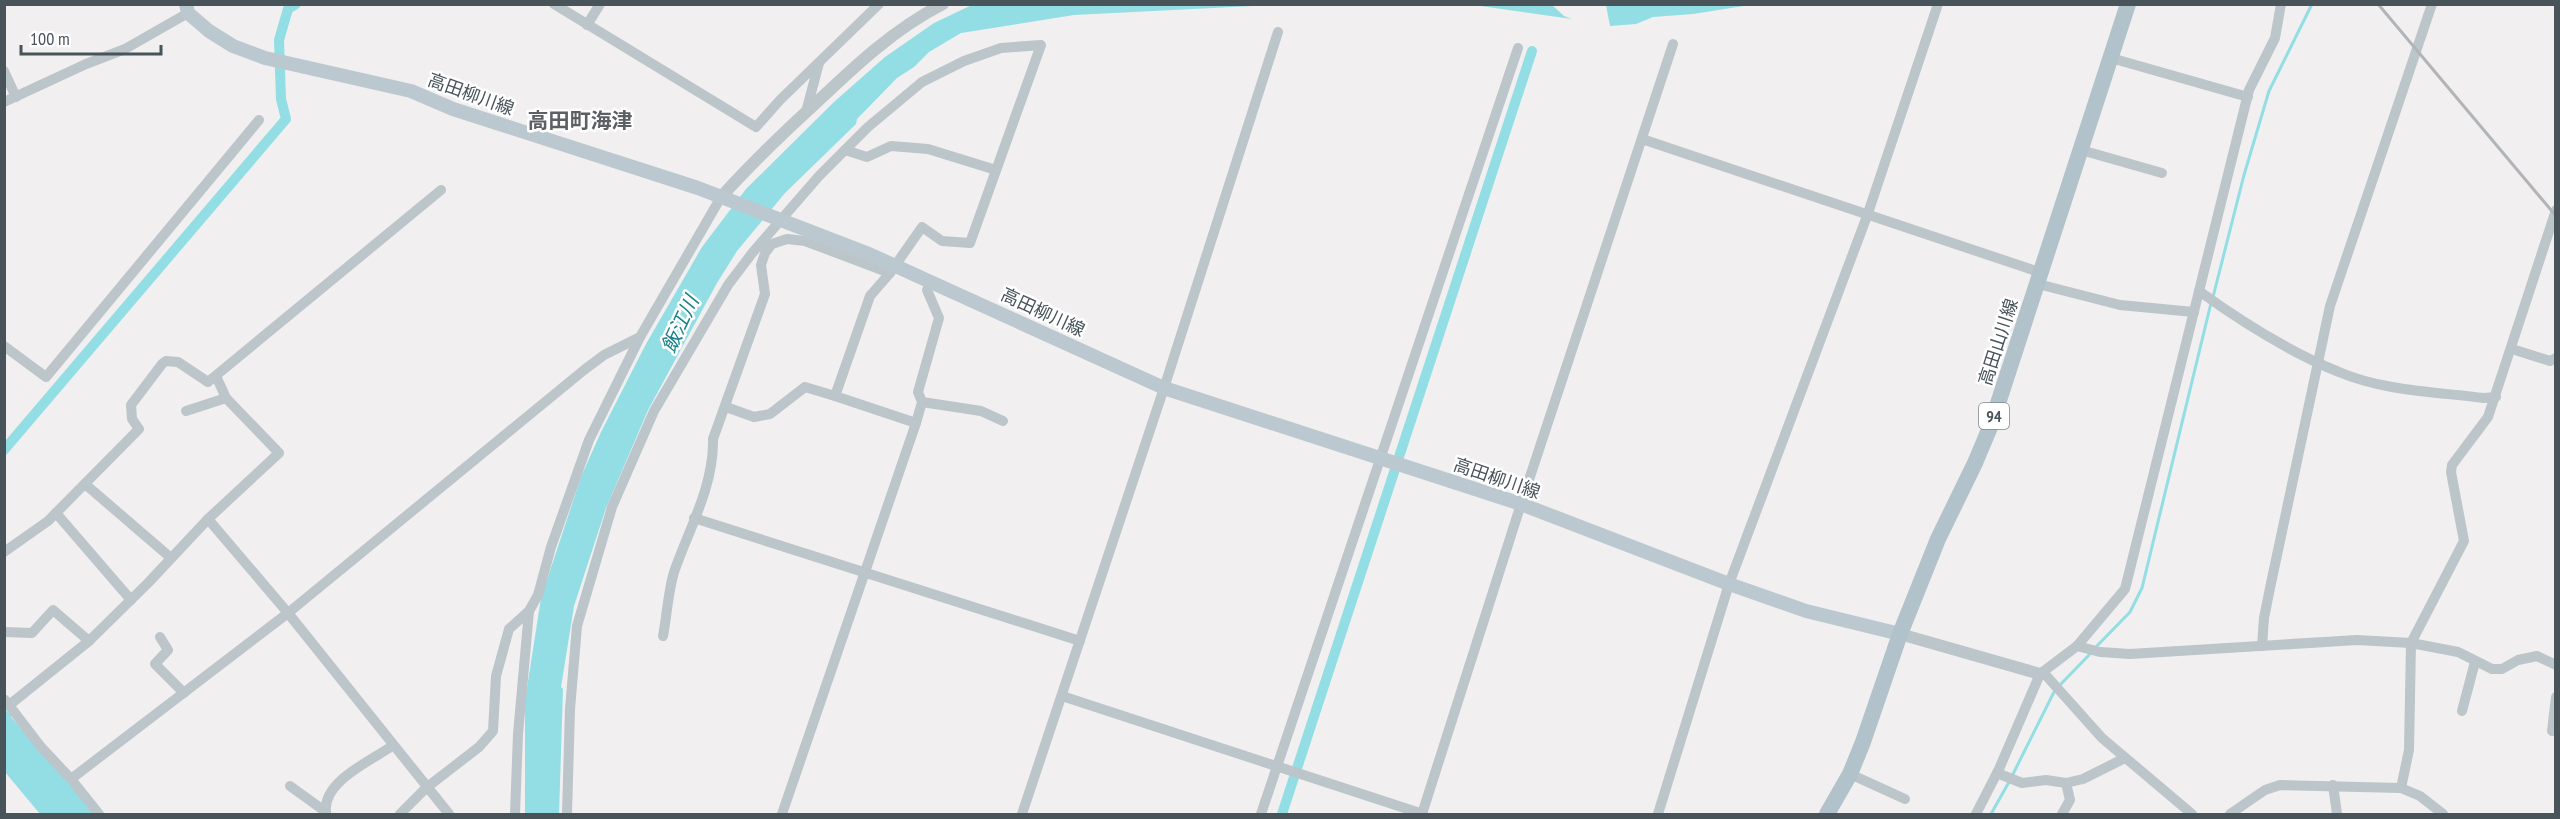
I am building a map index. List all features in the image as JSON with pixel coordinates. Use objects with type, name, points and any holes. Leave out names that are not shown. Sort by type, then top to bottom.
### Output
[{"type":"main road","name":"高田山川線","points":[[1827,814],[1850,774],[1900,634],[1938,539],[1976,463],[1991,425],[2128,4]]},
{"type":"main road","name":"高田柳川線","points":[[187,9],[209,31],[233,46],[265,58],[411,91],[453,109],[783,219],[893,270],[931,281],[1164,388],[1521,504],[1806,611],[1900,634]]},
{"type":"street","points":[[554,4],[756,127],[820,60],[879,4]]},
{"type":"street","points":[[587,25],[600,4]]},
{"type":"street","points":[[400,814],[426,788],[479,747],[493,731],[496,676],[509,629],[529,611],[538,595],[551,547],[589,440],[640,337],[723,198],[806,112],[887,39],[916,18],[943,4]]},
{"type":"street","points":[[1658,814],[1729,584],[1867,216],[1938,4]]},
{"type":"street","points":[[2262,646],[2264,618],[2330,306],[2432,4]]},
{"type":"street","points":[[1976,814],[2042,673],[2077,646],[2116,602],[2127,583],[2248,97],[2254,79],[2275,38],[2281,5]]},
{"type":"street","points":[[4,102],[86,64],[125,49],[187,9]]},
{"type":"street","points":[[1022,814],[1164,388],[1278,32]]},
{"type":"street","points":[[1062,696],[1423,814],[1521,504],[1673,44]]},
{"type":"street","points":[[567,814],[570,709],[577,626],[612,507],[654,411],[728,285],[753,252],[845,150],[868,127],[922,82],[964,61],[1001,48],[1041,45],[970,243],[942,241],[922,227],[893,270],[870,296],[835,396]]},
{"type":"street","points":[[1261,814],[1280,767],[1518,48]]},
{"type":"street","points":[[2111,58],[2248,97]]},
{"type":"street","points":[[806,112],[820,60]]},
{"type":"street","points":[[4,71],[16,97]]},
{"type":"street","points":[[4,346],[46,377],[259,120]]},
{"type":"street","points":[[1642,139],[2120,305],[2194,312]]},
{"type":"street","points":[[845,150],[867,157],[891,146],[928,149],[996,170]]},
{"type":"street","points":[[2081,150],[2162,173]]},
{"type":"street","points":[[4,552],[56,513],[139,429],[132,419],[131,405],[162,364],[166,361],[178,362],[208,382],[441,190]]},
{"type":"street","points":[[2401,788],[2409,750],[2411,643],[2464,542],[2451,472],[2452,465],[2488,417],[2556,210]]},
{"type":"street","points":[[663,636],[673,575],[709,480],[713,459],[713,439],[765,294],[760,265],[765,253],[772,244],[787,239],[805,241],[893,270]]},
{"type":"street","points":[[782,814],[922,402],[918,392],[939,318],[927,290],[931,281]]},
{"type":"street","points":[[2199,291],[2253,328],[2339,372],[2385,385],[2484,398],[2496,397]]},
{"type":"street","points":[[71,779],[288,613],[584,369],[604,355],[640,337]]},
{"type":"street","points":[[2512,349],[2550,361],[2556,358]]},
{"type":"street","points":[[5,703],[12,702],[89,641],[208,519],[279,453],[226,398],[216,376]]},
{"type":"street","points":[[726,407],[754,417],[770,414],[805,387],[916,423]]},
{"type":"street","points":[[186,411],[226,398]]},
{"type":"street","points":[[922,402],[970,409],[1004,421]]},
{"type":"street","points":[[85,484],[171,558]]},
{"type":"street","points":[[56,513],[131,600]]},
{"type":"street","points":[[694,518],[1080,640]]},
{"type":"street","points":[[208,519],[288,613],[392,746],[449,814]]},
{"type":"street","points":[[4,632],[32,633],[53,610],[89,641]]},
{"type":"street","points":[[515,814],[518,734],[529,611]]},
{"type":"street","points":[[1900,634],[2042,673],[2102,738],[2192,814]]},
{"type":"street","points":[[160,637],[168,650],[154,664],[184,693]]},
{"type":"street","points":[[2077,646],[2100,652],[2130,654],[2333,640],[2411,643],[2458,652],[2492,669],[2502,669],[2518,660],[2537,656],[2544,657],[2556,665]]},
{"type":"street","points":[[2463,711],[2475,662]]},
{"type":"street","points":[[2552,731],[2556,697]]},
{"type":"street","points":[[5,703],[99,814]]},
{"type":"street","points":[[326,813],[324,804],[336,783],[392,746]]},
{"type":"street","points":[[1997,773],[2022,783],[2046,780],[2066,783],[2084,779],[2125,758]]},
{"type":"street","points":[[1850,774],[1905,799]]},
{"type":"street","points":[[2062,814],[2070,800],[2066,783]]},
{"type":"street","points":[[2333,785],[2337,814]]},
{"type":"street","points":[[2230,814],[2273,786],[2333,785],[2401,788],[2420,796],[2443,814]]},
{"type":"street","points":[[290,786],[326,813]]},
{"type":"water","name":"飯江川","points":[[974,4],[1272,5],[1074,15],[961,33],[929,52],[914,67],[897,78],[857,119],[856,124],[785,193],[737,251],[717,283],[648,410],[606,508],[574,606],[561,687],[563,689],[559,814],[525,814],[525,701],[541,598],[581,477],[646,344],[702,247],[746,189],[834,102],[885,57],[934,23]]},
{"type":"water","points":[[1606,4],[1750,5],[1693,14],[1653,17],[1636,24],[1610,26]]},
{"type":"water","points":[[1474,5],[1552,5],[1564,16],[1572,19]]},
{"type":"water","points":[[4,709],[12,715],[11,717],[95,814],[40,814],[5,772]]},
{"type":"waterway","points":[[4,450],[286,119],[281,99],[279,40],[288,9],[296,4]]},
{"type":"waterway","points":[[2213,297],[2244,175],[2269,91],[2312,4]]},
{"type":"waterway","points":[[1282,814],[1532,51]]},
{"type":"waterway","points":[[2094,649],[2130,612],[2142,588],[2211,303]]},
{"type":"waterway","points":[[2059,686],[2090,654]]},
{"type":"waterway","points":[[2012,776],[2055,690]]},
{"type":"waterway","points":[[1991,814],[2009,782]]},
{"type":"railway","points":[[2378,4],[2556,216]]},
{"type":"district","name":"高田町海津","points":[[580,120]]}]
